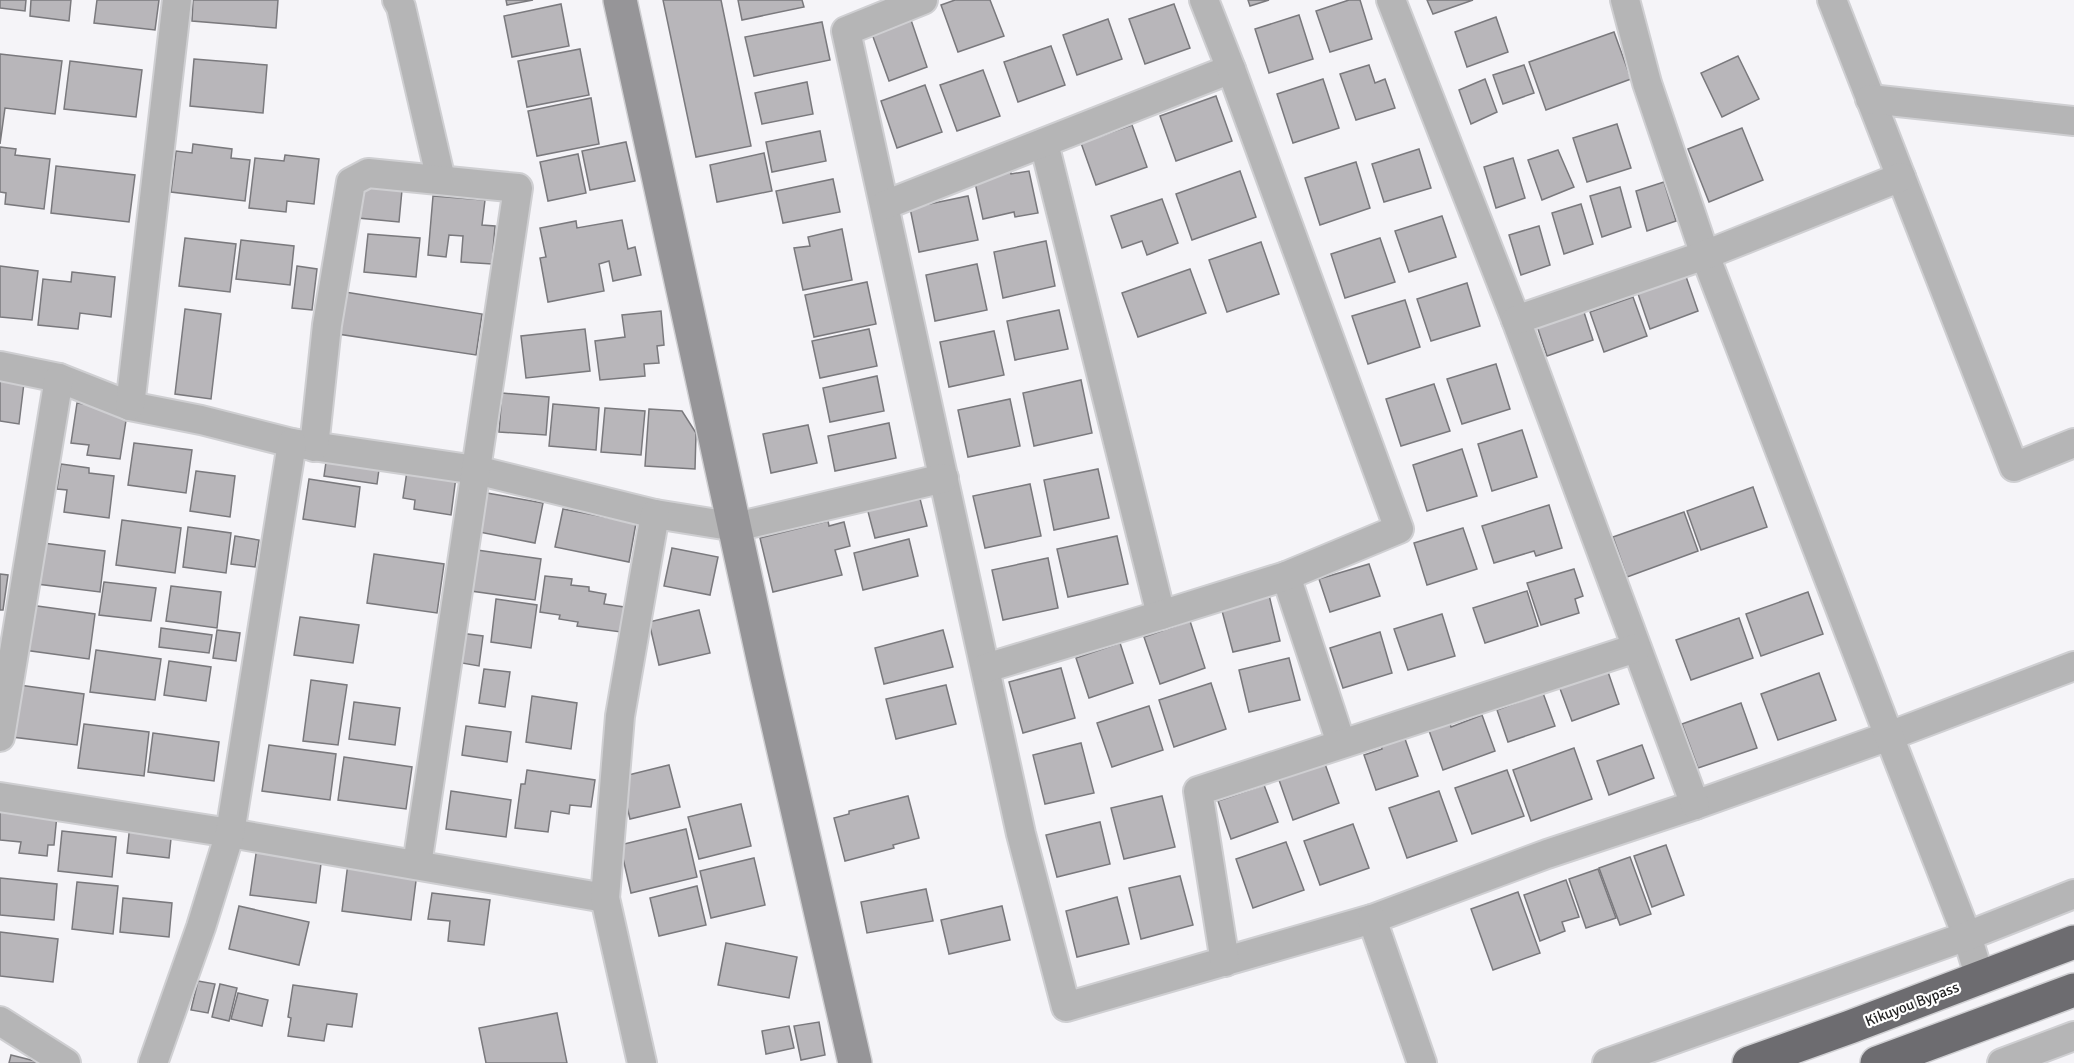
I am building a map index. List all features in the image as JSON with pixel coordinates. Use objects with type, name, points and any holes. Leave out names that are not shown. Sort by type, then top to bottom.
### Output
[{"type":"highway","name":"Kikuyou Bypass","points":[[1749,1063],[2074,942]]},
{"type":"highway","points":[[1876,1063],[2074,990]]},
{"type":"street","points":[[130,406],[177,0]]},
{"type":"street","points":[[397,0],[401,8],[441,180]]},
{"type":"street","points":[[620,0],[767,677],[855,1063]]},
{"type":"street","points":[[923,0],[846,31],[1021,834],[1065,1007],[1372,919],[1547,854],[1695,805],[1888,736],[2074,666]]},
{"type":"street","points":[[986,668],[1286,576],[1399,529],[1204,0]]},
{"type":"street","points":[[1391,0],[1516,320],[1695,805]]},
{"type":"street","points":[[1625,0],[1647,83],[1706,255],[1888,736],[1967,936],[1980,978]]},
{"type":"street","points":[[1832,0],[2014,467],[2074,443]]},
{"type":"street","points":[[885,205],[1231,69]]},
{"type":"street","points":[[1870,99],[2074,121]]},
{"type":"street","points":[[1044,143],[1161,615]]},
{"type":"street","points":[[153,1063],[201,927],[230,833],[327,325],[351,182],[368,173],[518,188],[417,865]]},
{"type":"street","points":[[1516,320],[1706,255],[1901,177]]},
{"type":"street","points":[[0,366],[59,378],[130,406],[201,420],[303,445],[476,470],[655,514],[735,527],[944,478]]},
{"type":"street","points":[[0,737],[59,378]]},
{"type":"street","points":[[642,1063],[605,898],[620,716],[655,514]]},
{"type":"street","points":[[1286,576],[1341,743]]},
{"type":"street","points":[[1225,962],[1198,791],[1636,648]]},
{"type":"street","points":[[0,797],[230,833],[605,898]]},
{"type":"street","points":[[1607,1063],[1967,936],[2074,894]]},
{"type":"street","points":[[1372,919],[1422,1063]]},
{"type":"street","points":[[0,1021],[66,1063]]},
{"type":"street","points":[[2002,1063],[2074,1036]]},
{"type":"building","points":[[0,0],[26,0],[25,11],[0,8]]},
{"type":"building","points":[[31,0],[71,0],[69,21],[30,16]]},
{"type":"building","points":[[97,0],[159,0],[155,30],[94,23]]},
{"type":"building","points":[[193,0],[278,0],[276,28],[192,21]]},
{"type":"building","points":[[506,0],[533,0],[507,5]]},
{"type":"building","points":[[663,0],[721,0],[751,146],[696,157]]},
{"type":"building","points":[[738,0],[802,0],[804,7],[742,20]]},
{"type":"building","points":[[955,0],[990,0],[1004,36],[958,52],[941,5]]},
{"type":"building","points":[[1248,0],[1269,0],[1250,6]]},
{"type":"building","points":[[1349,0],[1360,0],[1372,39],[1330,52],[1316,11]]},
{"type":"building","points":[[1427,0],[1473,0],[1433,14]]},
{"type":"building","points":[[561,4],[569,46],[512,57],[504,16]]},
{"type":"building","points":[[1174,4],[1190,48],[1145,64],[1129,19]]},
{"type":"building","points":[[1299,15],[1313,59],[1269,73],[1255,29]]},
{"type":"building","points":[[1496,17],[1508,52],[1467,67],[1455,32]]},
{"type":"building","points":[[1108,19],[1122,59],[1077,75],[1063,35]]},
{"type":"building","points":[[911,20],[927,67],[889,81],[872,34]]},
{"type":"building","points":[[822,22],[830,60],[754,76],[745,37]]},
{"type":"building","points":[[1614,32],[1631,79],[1546,110],[1529,62]]},
{"type":"building","points":[[1051,46],[1065,85],[1018,102],[1004,62]]},
{"type":"building","points":[[580,49],[589,95],[527,107],[518,61]]},
{"type":"building","points":[[0,54],[62,61],[55,114],[5,108],[0,144]]},
{"type":"building","points":[[1738,56],[1759,99],[1722,117],[1701,73]]},
{"type":"building","points":[[194,59],[267,65],[263,113],[190,106]]},
{"type":"building","points":[[70,61],[142,70],[136,117],[64,109]]},
{"type":"building","points":[[1369,65],[1375,83],[1385,79],[1395,108],[1356,120],[1340,74]]},
{"type":"building","points":[[1524,65],[1534,93],[1503,104],[1493,75]]},
{"type":"building","points":[[983,70],[1000,116],[957,131],[940,85]]},
{"type":"building","points":[[1323,79],[1339,128],[1293,143],[1277,94]]},
{"type":"building","points":[[1485,79],[1497,112],[1471,124],[1459,90]]},
{"type":"building","points":[[807,82],[813,114],[762,124],[755,93]]},
{"type":"building","points":[[925,85],[942,132],[897,148],[881,101]]},
{"type":"building","points":[[1216,96],[1232,141],[1176,161],[1160,116]]},
{"type":"building","points":[[591,98],[599,144],[537,156],[528,111]]},
{"type":"building","points":[[1617,124],[1631,168],[1587,182],[1573,138]]},
{"type":"building","points":[[1132,125],[1147,167],[1096,185],[1081,143]]},
{"type":"building","points":[[1742,128],[1763,180],[1709,202],[1688,149]]},
{"type":"building","points":[[820,131],[826,161],[772,172],[766,142]]},
{"type":"building","points":[[626,142],[635,181],[590,190],[582,151]]},
{"type":"building","points":[[193,144],[232,149],[231,158],[250,160],[245,201],[171,192],[176,151],[192,153]]},
{"type":"building","points":[[0,147],[16,149],[15,155],[50,159],[44,209],[5,204],[6,193],[0,192]]},
{"type":"building","points":[[1419,149],[1431,188],[1384,202],[1372,164]]},
{"type":"building","points":[[1558,150],[1574,187],[1542,200],[1528,160]]},
{"type":"building","points":[[764,153],[772,191],[717,202],[710,165]]},
{"type":"building","points":[[578,154],[586,193],[548,201],[540,162]]},
{"type":"building","points":[[285,155],[319,159],[314,204],[287,201],[286,212],[249,208],[255,158],[284,161]]},
{"type":"building","points":[[1513,158],[1525,198],[1496,208],[1484,167]]},
{"type":"building","points":[[1356,162],[1370,208],[1320,225],[1305,178]]},
{"type":"building","points":[[56,166],[135,175],[129,222],[51,213]]},
{"type":"building","points":[[1010,170],[1011,174],[1029,171],[1038,213],[1015,217],[1014,212],[983,219],[974,178]]},
{"type":"building","points":[[1240,171],[1256,217],[1192,240],[1176,194]]},
{"type":"building","points":[[833,179],[840,212],[783,223],[776,191]]},
{"type":"building","points":[[1664,182],[1676,221],[1647,231],[1636,191]]},
{"type":"building","points":[[361,187],[402,190],[399,222],[358,218]]},
{"type":"building","points":[[1620,187],[1631,227],[1602,237],[1590,196]]},
{"type":"building","points":[[433,196],[485,200],[482,225],[495,226],[492,264],[461,262],[463,236],[449,235],[446,257],[428,255]]},
{"type":"building","points":[[968,196],[978,240],[919,252],[910,208]]},
{"type":"building","points":[[1162,199],[1178,243],[1147,255],[1142,241],[1122,248],[1111,216]]},
{"type":"building","points":[[1581,204],[1593,244],[1564,254],[1552,213]]},
{"type":"building","points":[[1442,216],[1456,257],[1409,272],[1395,231]]},
{"type":"building","points":[[622,220],[628,249],[635,247],[641,275],[613,281],[609,261],[599,264],[604,291],[548,302],[540,258],[546,257],[540,228],[576,221],[577,228]]},
{"type":"building","points":[[1539,226],[1550,265],[1521,275],[1509,235]]},
{"type":"building","points":[[842,229],[852,280],[803,290],[794,248],[810,246],[808,237]]},
{"type":"building","points":[[368,234],[420,238],[416,277],[364,272]]},
{"type":"building","points":[[185,238],[236,244],[230,292],[179,286]]},
{"type":"building","points":[[1380,238],[1395,282],[1345,298],[1331,254]]},
{"type":"building","points":[[241,240],[294,246],[290,285],[236,279]]},
{"type":"building","points":[[1046,241],[1055,286],[1003,298],[994,252]]},
{"type":"building","points":[[1261,242],[1279,294],[1227,312],[1209,260]]},
{"type":"building","points":[[977,264],[987,310],[935,321],[926,275]]},
{"type":"building","points":[[0,266],[38,271],[32,320],[0,317]]},
{"type":"building","points":[[297,266],[317,269],[312,310],[292,308]]},
{"type":"building","points":[[1683,268],[1698,311],[1650,329],[1635,285]]},
{"type":"building","points":[[1190,269],[1206,313],[1138,337],[1122,293]]},
{"type":"building","points":[[72,272],[115,277],[111,317],[80,313],[78,329],[38,325],[43,279],[71,282]]},
{"type":"building","points":[[867,282],[876,324],[814,337],[805,295]]},
{"type":"building","points":[[1467,283],[1480,326],[1431,341],[1417,299]]},
{"type":"building","points":[[345,292],[482,314],[476,355],[338,334]]},
{"type":"building","points":[[1633,297],[1647,336],[1604,352],[1590,312]]},
{"type":"building","points":[[1405,300],[1420,347],[1368,364],[1352,316]]},
{"type":"building","points":[[1582,306],[1593,340],[1547,356],[1536,323]]},
{"type":"building","points":[[185,309],[221,314],[211,399],[175,394]]},
{"type":"building","points":[[1059,310],[1068,349],[1015,360],[1007,321]]},
{"type":"building","points":[[661,311],[664,345],[657,346],[659,363],[644,364],[645,376],[600,380],[595,341],[625,337],[622,315]]},
{"type":"building","points":[[585,329],[590,371],[526,378],[521,336]]},
{"type":"building","points":[[869,329],[877,366],[820,378],[812,341]]},
{"type":"building","points":[[994,331],[1004,375],[949,387],[940,342]]},
{"type":"building","points":[[1496,364],[1510,409],[1462,424],[1447,379]]},
{"type":"building","points":[[877,376],[884,411],[830,422],[823,388]]},
{"type":"building","points":[[0,380],[24,383],[19,424],[0,421]]},
{"type":"building","points":[[1081,380],[1092,433],[1034,446],[1023,393]]},
{"type":"building","points":[[1434,384],[1450,431],[1401,446],[1386,399]]},
{"type":"building","points":[[502,393],[549,397],[546,435],[499,432]]},
{"type":"building","points":[[1010,399],[1020,446],[968,457],[958,410]]},
{"type":"building","points":[[77,403],[113,408],[127,414],[120,459],[87,455],[89,445],[71,443]]},
{"type":"building","points":[[553,404],[599,408],[596,450],[549,446]]},
{"type":"building","points":[[605,408],[645,411],[641,455],[601,452]]},
{"type":"building","points":[[649,409],[682,411],[696,433],[695,469],[645,466]]},
{"type":"building","points":[[889,423],[896,458],[835,471],[828,436]]},
{"type":"building","points":[[808,425],[817,463],[771,473],[763,434]]},
{"type":"building","points":[[1522,430],[1537,477],[1492,491],[1478,444]]},
{"type":"building","points":[[134,443],[192,450],[186,493],[128,485]]},
{"type":"building","points":[[1462,449],[1477,496],[1427,511],[1413,465]]},
{"type":"building","points":[[327,455],[380,462],[377,484],[324,476]]},
{"type":"building","points":[[61,464],[89,468],[89,473],[114,476],[109,518],[64,512],[67,490],[57,489]]},
{"type":"building","points":[[1098,469],[1109,518],[1054,530],[1044,480]]},
{"type":"building","points":[[196,471],[235,476],[230,517],[190,511]]},
{"type":"building","points":[[407,471],[456,477],[451,515],[414,509],[415,500],[403,498]]},
{"type":"building","points":[[309,479],[360,487],[355,527],[303,519]]},
{"type":"building","points":[[1030,484],[1041,536],[985,548],[973,496]]},
{"type":"building","points":[[1753,487],[1767,527],[1701,550],[1687,511]]},
{"type":"building","points":[[918,491],[927,526],[875,538],[866,504]]},
{"type":"building","points":[[487,493],[543,503],[535,543],[479,532]]},
{"type":"building","points":[[1549,505],[1562,548],[1536,556],[1534,551],[1494,563],[1482,526]]},
{"type":"building","points":[[563,509],[636,523],[629,562],[555,547]]},
{"type":"building","points":[[1684,512],[1698,551],[1627,577],[1613,537]]},
{"type":"building","points":[[122,520],[181,528],[175,573],[116,565]]},
{"type":"building","points":[[828,521],[829,526],[844,522],[850,546],[835,550],[842,575],[773,592],[760,538]]},
{"type":"building","points":[[188,527],[231,533],[226,573],[183,567]]},
{"type":"building","points":[[1463,528],[1477,569],[1427,585],[1414,543]]},
{"type":"building","points":[[235,536],[259,540],[255,567],[231,564]]},
{"type":"building","points":[[1117,536],[1128,584],[1068,597],[1057,549]]},
{"type":"building","points":[[909,539],[918,576],[863,590],[854,553]]},
{"type":"building","points":[[43,543],[105,551],[100,592],[37,584]]},
{"type":"building","points":[[672,548],[718,557],[710,595],[664,586]]},
{"type":"building","points":[[477,550],[541,559],[535,600],[471,591]]},
{"type":"building","points":[[374,554],[444,564],[437,613],[367,603]]},
{"type":"building","points":[[1048,558],[1058,608],[1003,620],[992,570]]},
{"type":"building","points":[[1369,564],[1380,596],[1330,612],[1319,579]]},
{"type":"building","points":[[1574,569],[1583,596],[1575,599],[1579,613],[1541,625],[1527,583]]},
{"type":"building","points":[[0,574],[8,575],[3,610],[0,610]]},
{"type":"building","points":[[545,576],[572,579],[571,585],[589,587],[589,591],[606,594],[604,604],[624,607],[621,632],[577,626],[578,622],[559,619],[560,615],[540,612]]},
{"type":"building","points":[[104,582],[156,588],[151,621],[99,615]]},
{"type":"building","points":[[171,586],[221,592],[217,628],[166,621]]},
{"type":"building","points":[[1527,591],[1538,626],[1485,643],[1473,608]]},
{"type":"building","points":[[1808,592],[1823,634],[1761,656],[1746,614]]},
{"type":"building","points":[[1269,595],[1280,641],[1233,652],[1221,607]]},
{"type":"building","points":[[496,599],[537,605],[531,648],[491,642]]},
{"type":"building","points":[[30,605],[95,614],[89,659],[24,650]]},
{"type":"building","points":[[699,610],[710,653],[659,665],[649,622]]},
{"type":"building","points":[[1442,614],[1455,656],[1408,670],[1394,629]]},
{"type":"building","points":[[300,617],[359,625],[353,663],[294,655]]},
{"type":"building","points":[[1739,618],[1753,658],[1691,680],[1676,640]]},
{"type":"building","points":[[1190,621],[1205,668],[1160,684],[1144,637]]},
{"type":"building","points":[[161,628],[212,635],[209,653],[159,647]]},
{"type":"building","points":[[217,630],[240,633],[236,661],[213,658]]},
{"type":"building","points":[[943,630],[953,667],[884,684],[875,648]]},
{"type":"building","points":[[1380,632],[1392,673],[1343,688],[1330,648]]},
{"type":"building","points":[[460,633],[483,636],[479,666],[456,662]]},
{"type":"building","points":[[1120,643],[1133,683],[1089,698],[1076,658]]},
{"type":"building","points":[[96,650],[161,659],[155,700],[90,692]]},
{"type":"building","points":[[1289,658],[1300,700],[1249,712],[1239,670]]},
{"type":"building","points":[[169,661],[211,667],[206,701],[164,695]]},
{"type":"building","points":[[1061,668],[1075,718],[1023,733],[1009,682]]},
{"type":"building","points":[[484,669],[510,672],[505,707],[479,703]]},
{"type":"building","points":[[1607,669],[1619,704],[1572,721],[1559,686]]},
{"type":"building","points":[[1819,673],[1836,720],[1778,740],[1761,694]]},
{"type":"building","points":[[311,680],[347,685],[338,745],[303,741]]},
{"type":"building","points":[[1211,683],[1226,729],[1174,747],[1159,700]]},
{"type":"building","points":[[19,685],[84,694],[77,745],[12,737]]},
{"type":"building","points":[[946,685],[956,724],[896,739],[886,699]]},
{"type":"building","points":[[1543,693],[1555,726],[1508,742],[1497,710]]},
{"type":"building","points":[[532,696],[577,703],[571,749],[526,742]]},
{"type":"building","points":[[354,702],[400,708],[395,745],[349,739]]},
{"type":"building","points":[[1741,703],[1757,748],[1698,768],[1682,724]]},
{"type":"building","points":[[1149,706],[1163,750],[1112,767],[1097,723]]},
{"type":"building","points":[[1482,715],[1495,751],[1443,770],[1427,725],[1448,717],[1451,727]]},
{"type":"building","points":[[84,724],[149,732],[144,776],[78,768]]},
{"type":"building","points":[[466,726],[511,732],[507,762],[462,755]]},
{"type":"building","points":[[153,733],[219,742],[214,781],[148,772]]},
{"type":"building","points":[[1404,736],[1418,776],[1376,790],[1364,755],[1382,749],[1381,744]]},
{"type":"building","points":[[1081,743],[1094,793],[1045,804],[1033,755]]},
{"type":"building","points":[[269,745],[336,754],[330,800],[262,791]]},
{"type":"building","points":[[1642,745],[1654,778],[1609,795],[1597,761]]},
{"type":"building","points":[[1574,748],[1592,799],[1531,821],[1513,770]]},
{"type":"building","points":[[344,757],[412,767],[406,809],[338,800]]},
{"type":"building","points":[[1325,764],[1339,803],[1293,820],[1279,780]]},
{"type":"building","points":[[669,765],[680,807],[630,819],[620,777]]},
{"type":"building","points":[[527,770],[595,780],[591,807],[570,805],[569,814],[551,811],[548,832],[515,828],[521,784],[525,784]]},
{"type":"building","points":[[1507,770],[1524,816],[1472,834],[1455,788]]},
{"type":"building","points":[[1264,785],[1278,822],[1231,839],[1218,801]]},
{"type":"building","points":[[451,791],[511,800],[506,837],[446,829]]},
{"type":"building","points":[[1439,791],[1457,841],[1407,858],[1389,808]]},
{"type":"building","points":[[908,796],[919,838],[893,845],[894,848],[845,861],[834,818],[849,814],[849,811]]},
{"type":"building","points":[[1162,796],[1175,847],[1124,859],[1111,808]]},
{"type":"building","points":[[741,804],[751,846],[699,859],[688,817]]},
{"type":"building","points":[[0,809],[57,815],[54,845],[48,845],[47,856],[19,853],[21,842],[0,840]]},
{"type":"building","points":[[1100,822],[1110,864],[1057,877],[1046,835]]},
{"type":"building","points":[[130,824],[172,829],[169,858],[127,853]]},
{"type":"building","points":[[1353,824],[1369,868],[1320,885],[1304,841]]},
{"type":"building","points":[[686,829],[697,877],[631,893],[620,845]]},
{"type":"building","points":[[62,831],[116,837],[112,877],[58,871]]},
{"type":"building","points":[[1286,842],[1304,890],[1253,908],[1236,859]]},
{"type":"building","points":[[1666,845],[1684,895],[1652,907],[1634,856]]},
{"type":"building","points":[[257,847],[322,856],[316,903],[250,895]]},
{"type":"building","points":[[1630,857],[1651,914],[1620,925],[1599,868]]},
{"type":"building","points":[[754,858],[765,905],[711,918],[700,871]]},
{"type":"building","points":[[348,863],[417,873],[411,920],[342,911]]},
{"type":"building","points":[[1598,869],[1616,918],[1586,928],[1569,879]]},
{"type":"building","points":[[1180,876],[1193,925],[1141,939],[1129,888]]},
{"type":"building","points":[[0,878],[57,884],[54,920],[0,915]]},
{"type":"building","points":[[1566,880],[1579,917],[1562,922],[1565,931],[1540,941],[1524,895]]},
{"type":"building","points":[[77,882],[118,886],[113,934],[72,929]]},
{"type":"building","points":[[697,886],[706,925],[659,936],[650,898]]},
{"type":"building","points":[[926,889],[933,921],[867,933],[861,902]]},
{"type":"building","points":[[1518,892],[1540,953],[1493,970],[1471,909]]},
{"type":"building","points":[[432,893],[490,900],[484,945],[448,941],[450,921],[428,919]]},
{"type":"building","points":[[1117,897],[1129,944],[1077,957],[1066,911]]},
{"type":"building","points":[[123,898],[172,903],[169,937],[120,932]]},
{"type":"building","points":[[239,906],[309,922],[299,965],[229,949]]},
{"type":"building","points":[[1002,906],[1010,940],[949,954],[941,920]]},
{"type":"building","points":[[0,932],[58,939],[53,982],[0,976]]},
{"type":"building","points":[[726,943],[797,957],[789,998],[718,985]]},
{"type":"building","points":[[198,981],[215,984],[208,1013],[191,1010]]},
{"type":"building","points":[[220,984],[237,988],[229,1021],[212,1017]]},
{"type":"building","points":[[293,985],[357,994],[352,1027],[327,1024],[324,1041],[288,1036],[291,1018],[288,1017]]},
{"type":"building","points":[[238,993],[268,1000],[262,1026],[231,1019]]},
{"type":"building","points":[[557,1013],[567,1063],[486,1063],[479,1028]]},
{"type":"building","points":[[819,1022],[825,1055],[801,1060],[794,1026]]},
{"type":"building","points":[[789,1026],[794,1048],[766,1054],[762,1031]]},
{"type":"building","points":[[11,1055],[43,1063],[9,1063]]}]
